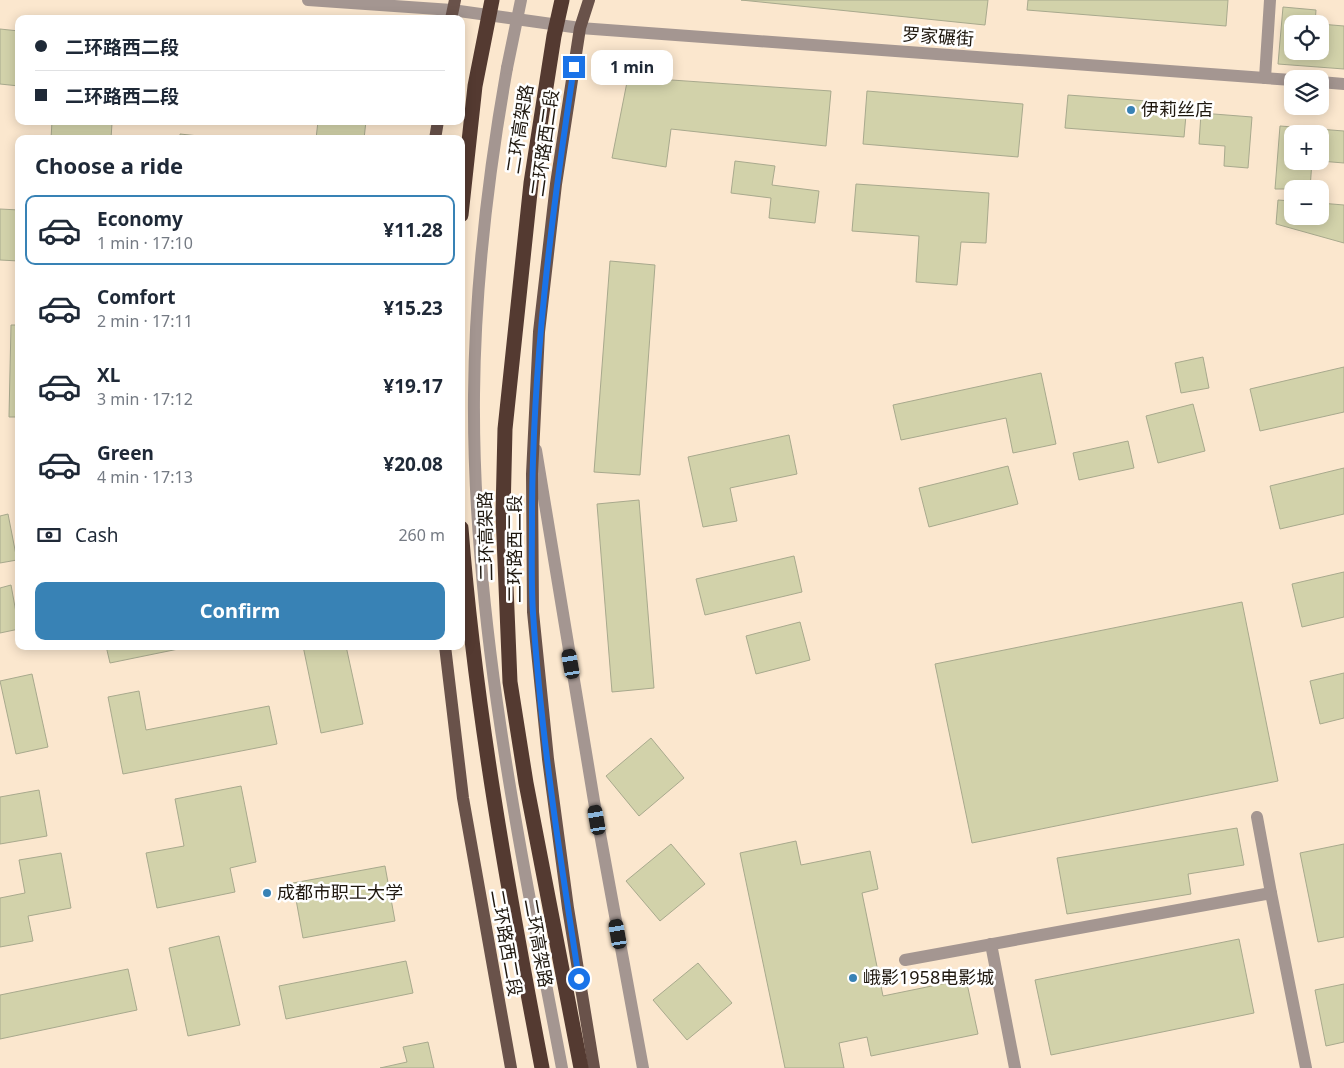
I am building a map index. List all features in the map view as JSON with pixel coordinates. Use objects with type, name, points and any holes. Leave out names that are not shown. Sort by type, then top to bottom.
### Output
[{"type":"highway","points":[[465,178],[475,86],[492,0]]},
{"type":"highway","name":"二环高架路","points":[[562,0],[554,36],[531,183],[506,420],[503,514],[510,682],[526,783],[581,1068]]},
{"type":"highway","name":"二环高架路","points":[[465,577],[469,626],[519,950],[542,1068]]},
{"type":"main road","name":"二环路西二段","points":[[589,0],[580,28],[553,204],[539,332],[534,436],[533,612],[548,758],[568,908],[594,1068]]},
{"type":"main road","name":"二环路西二段","points":[[445,650],[463,798],[511,1068]]},
{"type":"street","name":"罗家碾街","points":[[308,0],[452,10],[580,28],[1284,79]]},
{"type":"street","points":[[521,0],[499,113],[479,276],[475,406],[478,520],[500,726],[562,1068]]},
{"type":"street","points":[[1265,78],[1270,0]]},
{"type":"street","points":[[1329,83],[1344,84]]},
{"type":"street","points":[[534,436],[590,781],[643,1068]]},
{"type":"street","points":[[1256,817],[1305,1068]]},
{"type":"street","points":[[905,960],[1271,893]]},
{"type":"street","points":[[991,944],[1015,1068]]},
{"type":"building","points":[[741,0],[988,0],[985,25]]},
{"type":"building","points":[[1028,0],[1228,0],[1226,26],[1027,10]]},
{"type":"building","points":[[1283,7],[1316,10],[1316,15],[1284,15],[1284,60],[1329,60],[1329,25],[1344,26],[1344,69],[1278,64]]},
{"type":"building","points":[[0,29],[15,31],[15,86],[0,84]]},
{"type":"building","points":[[628,77],[831,91],[826,146],[671,129],[666,167],[612,158]]},
{"type":"building","points":[[867,91],[1023,104],[1018,157],[863,144]]},
{"type":"building","points":[[1068,95],[1187,104],[1184,137],[1065,128]]},
{"type":"building","points":[[1201,113],[1252,117],[1248,168],[1224,166],[1225,146],[1199,144]]},
{"type":"building","points":[[52,125],[112,125],[111,135],[51,135]]},
{"type":"building","points":[[318,125],[366,125],[364,135],[316,135]]},
{"type":"building","points":[[1280,126],[1284,126],[1284,170],[1311,170],[1311,180],[1284,180],[1284,189],[1275,189]]},
{"type":"building","points":[[1329,130],[1344,131],[1344,163],[1329,162]]},
{"type":"building","points":[[735,161],[775,166],[772,185],[819,191],[815,223],[769,218],[771,198],[731,193]]},
{"type":"building","points":[[856,184],[989,193],[986,243],[961,242],[957,285],[916,282],[919,236],[852,231]]},
{"type":"building","points":[[1278,200],[1284,200],[1284,225],[1329,225],[1329,204],[1344,205],[1344,243],[1276,224]]},
{"type":"building","points":[[0,209],[15,210],[15,261],[0,260]]},
{"type":"building","points":[[610,261],[655,265],[640,475],[594,472]]},
{"type":"building","points":[[11,325],[15,325],[15,417],[9,417]]},
{"type":"building","points":[[1203,357],[1209,388],[1181,393],[1175,363]]},
{"type":"building","points":[[1344,367],[1344,412],[1260,431],[1250,389]]},
{"type":"building","points":[[1041,373],[1056,444],[1013,453],[1006,418],[901,440],[893,405]]},
{"type":"building","points":[[1193,404],[1205,451],[1158,463],[1146,416]]},
{"type":"building","points":[[789,435],[797,474],[730,488],[737,521],[703,527],[688,457]]},
{"type":"building","points":[[1128,441],[1134,468],[1079,480],[1073,453]]},
{"type":"building","points":[[1008,466],[1018,504],[929,527],[919,488]]},
{"type":"building","points":[[1344,468],[1344,514],[1280,529],[1270,486]]},
{"type":"building","points":[[639,500],[654,688],[612,692],[597,504]]},
{"type":"building","points":[[8,514],[15,550],[15,560],[0,563],[0,516]]},
{"type":"building","points":[[794,556],[802,592],[705,615],[696,579]]},
{"type":"building","points":[[1344,572],[1344,617],[1302,627],[1292,584]]},
{"type":"building","points":[[11,585],[15,607],[15,630],[0,633],[0,588]]},
{"type":"building","points":[[1242,602],[1278,781],[972,843],[935,664]]},
{"type":"building","points":[[800,622],[810,660],[756,674],[746,636]]},
{"type":"building","points":[[107,650],[173,650],[110,663]]},
{"type":"building","points":[[304,650],[347,650],[363,724],[321,733]]},
{"type":"building","points":[[1344,673],[1344,718],[1320,724],[1310,681]]},
{"type":"building","points":[[32,674],[48,747],[16,754],[0,681]]},
{"type":"building","points":[[139,691],[146,730],[269,706],[277,744],[123,774],[108,697]]},
{"type":"building","points":[[651,738],[684,778],[639,816],[606,776]]},
{"type":"building","points":[[241,786],[256,862],[230,868],[235,892],[157,908],[146,853],[184,846],[175,799]]},
{"type":"building","points":[[39,790],[47,836],[0,844],[0,797]]},
{"type":"building","points":[[1237,828],[1244,865],[1188,874],[1191,894],[1067,914],[1057,858]]},
{"type":"building","points":[[796,841],[801,865],[870,851],[878,889],[862,893],[883,996],[966,979],[978,1034],[871,1056],[867,1037],[839,1043],[844,1068],[785,1068],[740,853]]},
{"type":"building","points":[[671,844],[705,884],[660,921],[626,881]]},
{"type":"building","points":[[1344,844],[1344,937],[1318,942],[1300,853]]},
{"type":"building","points":[[61,853],[71,908],[28,916],[33,941],[0,947],[0,898],[25,893],[19,860]]},
{"type":"building","points":[[385,866],[395,921],[303,938],[293,883]]},
{"type":"building","points":[[219,936],[240,1025],[188,1036],[169,948]]},
{"type":"building","points":[[1239,939],[1254,1013],[1051,1055],[1035,980]]},
{"type":"building","points":[[406,961],[413,993],[286,1019],[279,986]]},
{"type":"building","points":[[698,963],[732,1003],[687,1040],[653,1000]]},
{"type":"building","points":[[128,969],[137,1010],[0,1039],[0,995]]},
{"type":"building","points":[[1344,984],[1344,1042],[1326,1046],[1315,990]]},
{"type":"building","points":[[428,1042],[434,1068],[380,1068],[407,1062],[403,1047]]},
{"type":"place","name":"伊莉丝店","points":[[1131,110]]},
{"type":"place","name":"成都市职工大学","points":[[267,893]]},
{"type":"place","name":"峨影1958电影城","points":[[853,978]]},
{"type":"route","points":[[574,67],[556,184],[539,332],[532,474],[533,612],[548,758],[579,979]]}]
